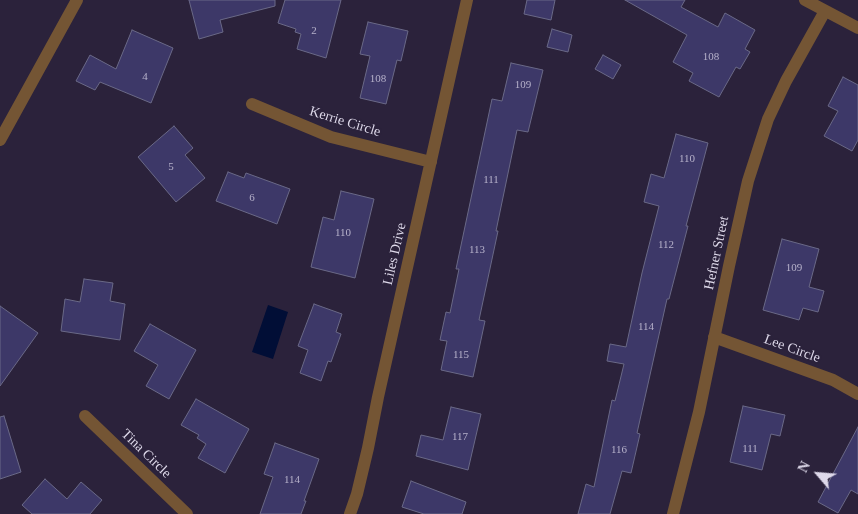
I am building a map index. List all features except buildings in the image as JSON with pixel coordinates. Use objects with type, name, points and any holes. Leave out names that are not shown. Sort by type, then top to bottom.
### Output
[{"type":"street","points":[[0,140],[77,0]]},
{"type":"street","name":"Liles Drive","points":[[350,514],[368,448],[468,0]]},
{"type":"street","points":[[805,0],[858,28]]},
{"type":"street","name":"Hefner Street","points":[[673,514],[699,412],[748,182],[768,118],[825,10]]},
{"type":"street","name":"Kerrie Circle","points":[[252,104],[331,136],[431,162]]},
{"type":"street","name":"Lee Circle","points":[[714,337],[833,380],[858,394]]},
{"type":"street","name":"Tina Circle","points":[[85,416],[187,514]]},
{"type":"water","points":[[268,305],[288,312],[273,359],[252,352]]}]
